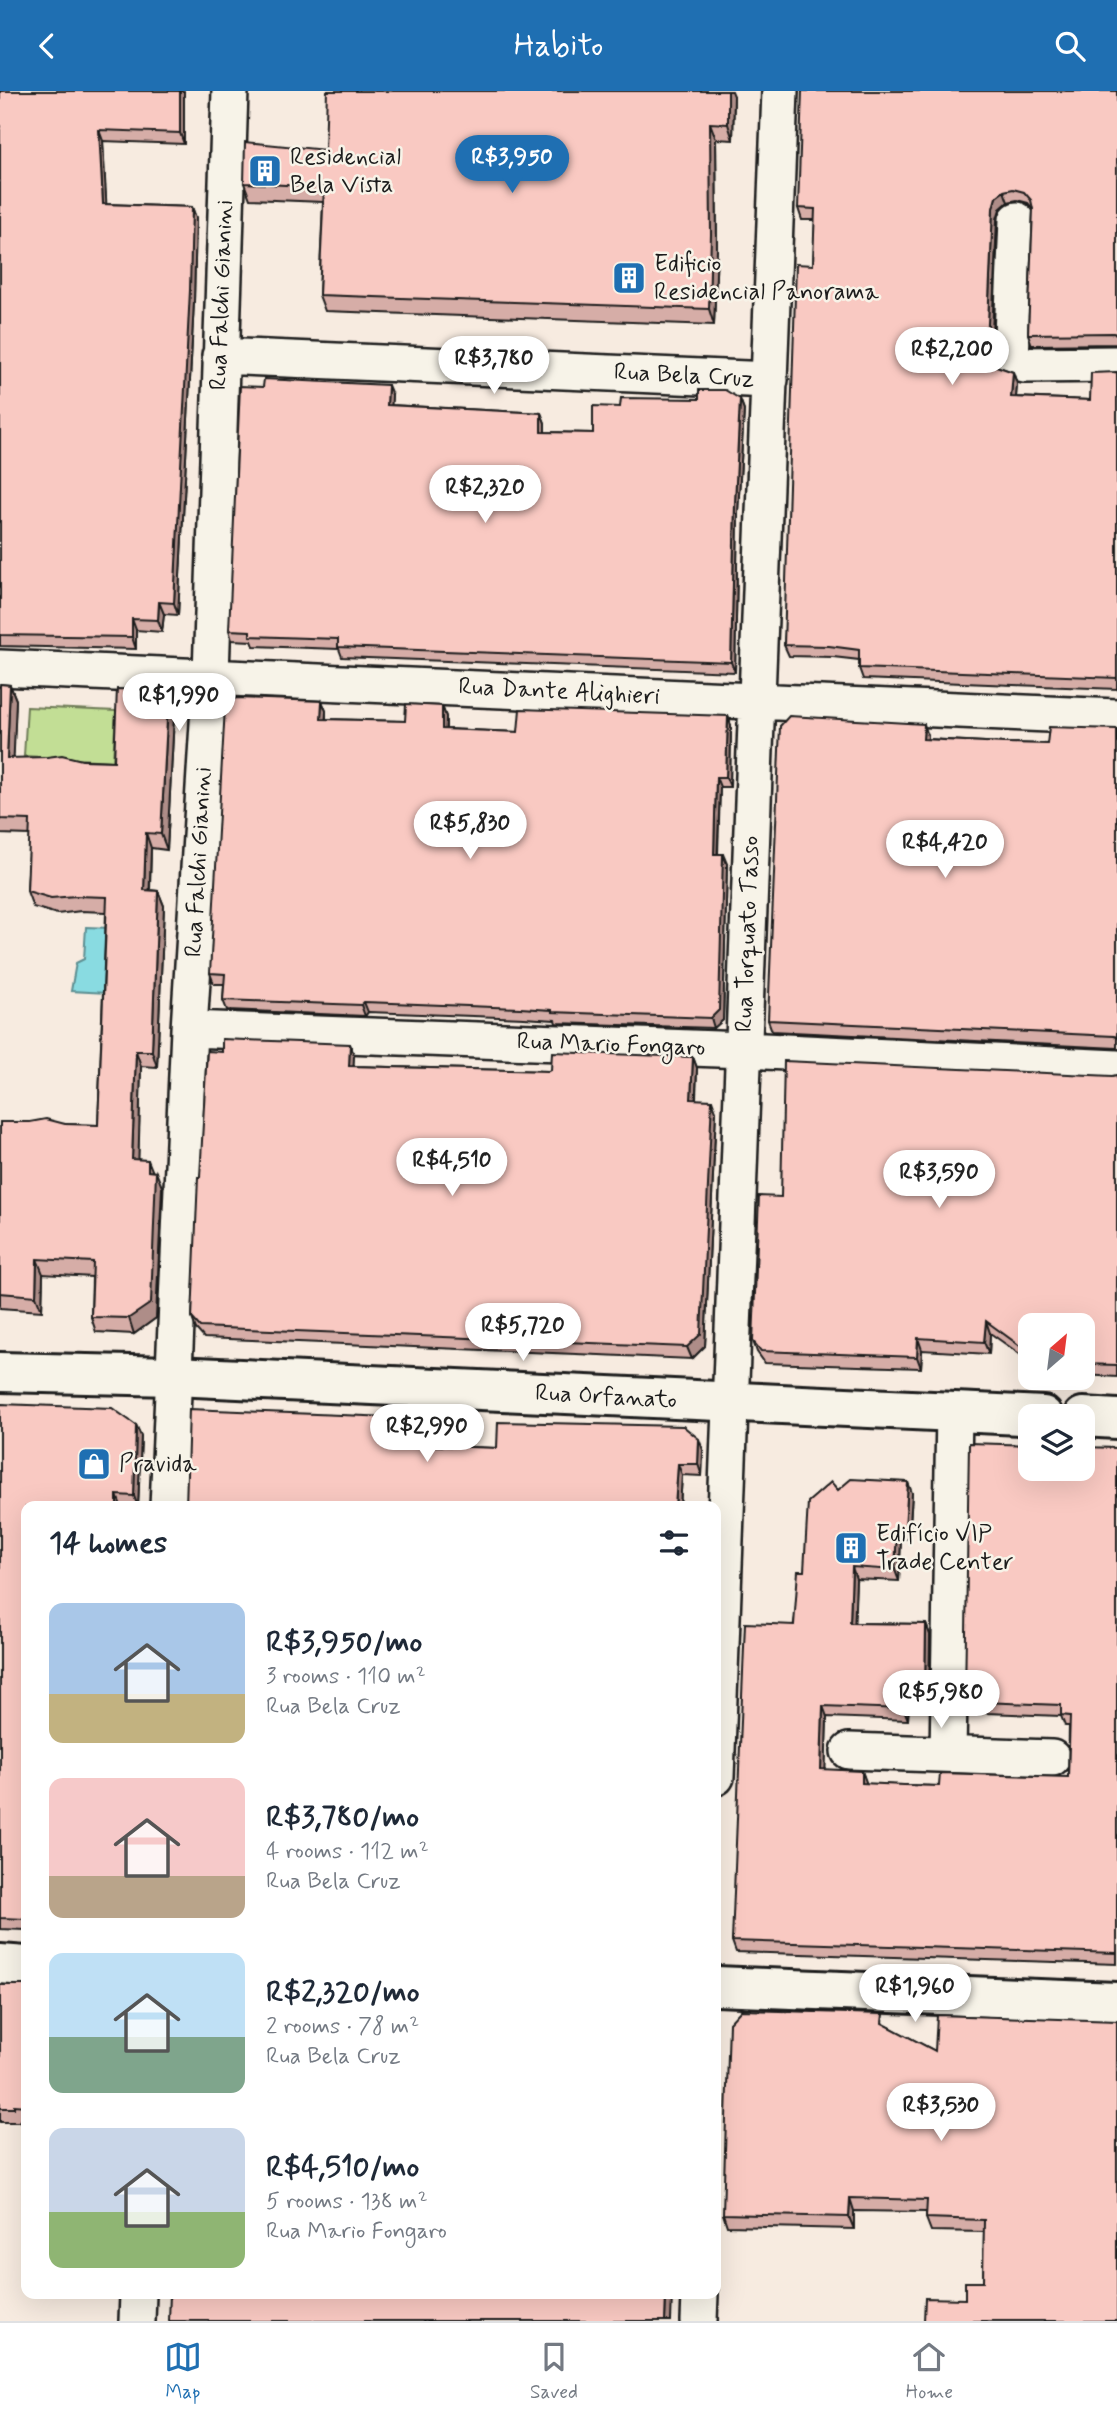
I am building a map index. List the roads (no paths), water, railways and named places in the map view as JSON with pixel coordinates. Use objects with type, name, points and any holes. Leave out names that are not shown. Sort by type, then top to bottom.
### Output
[{"type":"main road","name":"Rua Orfanato","points":[[0,1372],[174,1376],[1018,1415]]},
{"type":"main road","points":[[1095,1418],[1117,1419]]},
{"type":"main road","points":[[0,1964],[21,1966]]},
{"type":"main road","points":[[721,1986],[1117,2002]]},
{"type":"street","name":"Rua Falchi Gianini","points":[[168,1501],[189,1029],[211,675],[230,91]]},
{"type":"street","name":"Rua Torquato Tasso","points":[[721,1621],[780,91]]},
{"type":"street","points":[[1017,220],[1011,358],[1013,362],[1025,365],[1117,364]]},
{"type":"street","name":"Rua Bela Cruz","points":[[220,356],[770,380]]},
{"type":"street","name":"Rua Dante Alighieri","points":[[0,668],[211,675],[1117,717]]},
{"type":"street","name":"Rua Mario Fongaro","points":[[189,1029],[744,1050],[1117,1068]]},
{"type":"street","points":[[948,1753],[954,1412]]},
{"type":"street","points":[[849,1751],[1052,1758]]},
{"type":"street","points":[[137,2321],[138,2299]]},
{"type":"street","points":[[699,2321],[700,2299]]},
{"type":"water","points":[[86,927],[110,928],[107,993],[71,991],[76,963],[84,959]]},
{"type":"place","name":"Residencial Bela Vista","points":[[265,171]]},
{"type":"place","name":"Edificio Residencial Panorama","points":[[629,278]]},
{"type":"place","name":"Pravida","points":[[94,1464]]},
{"type":"place","name":"Edifício VIP Trade Center","points":[[851,1548]]}]
